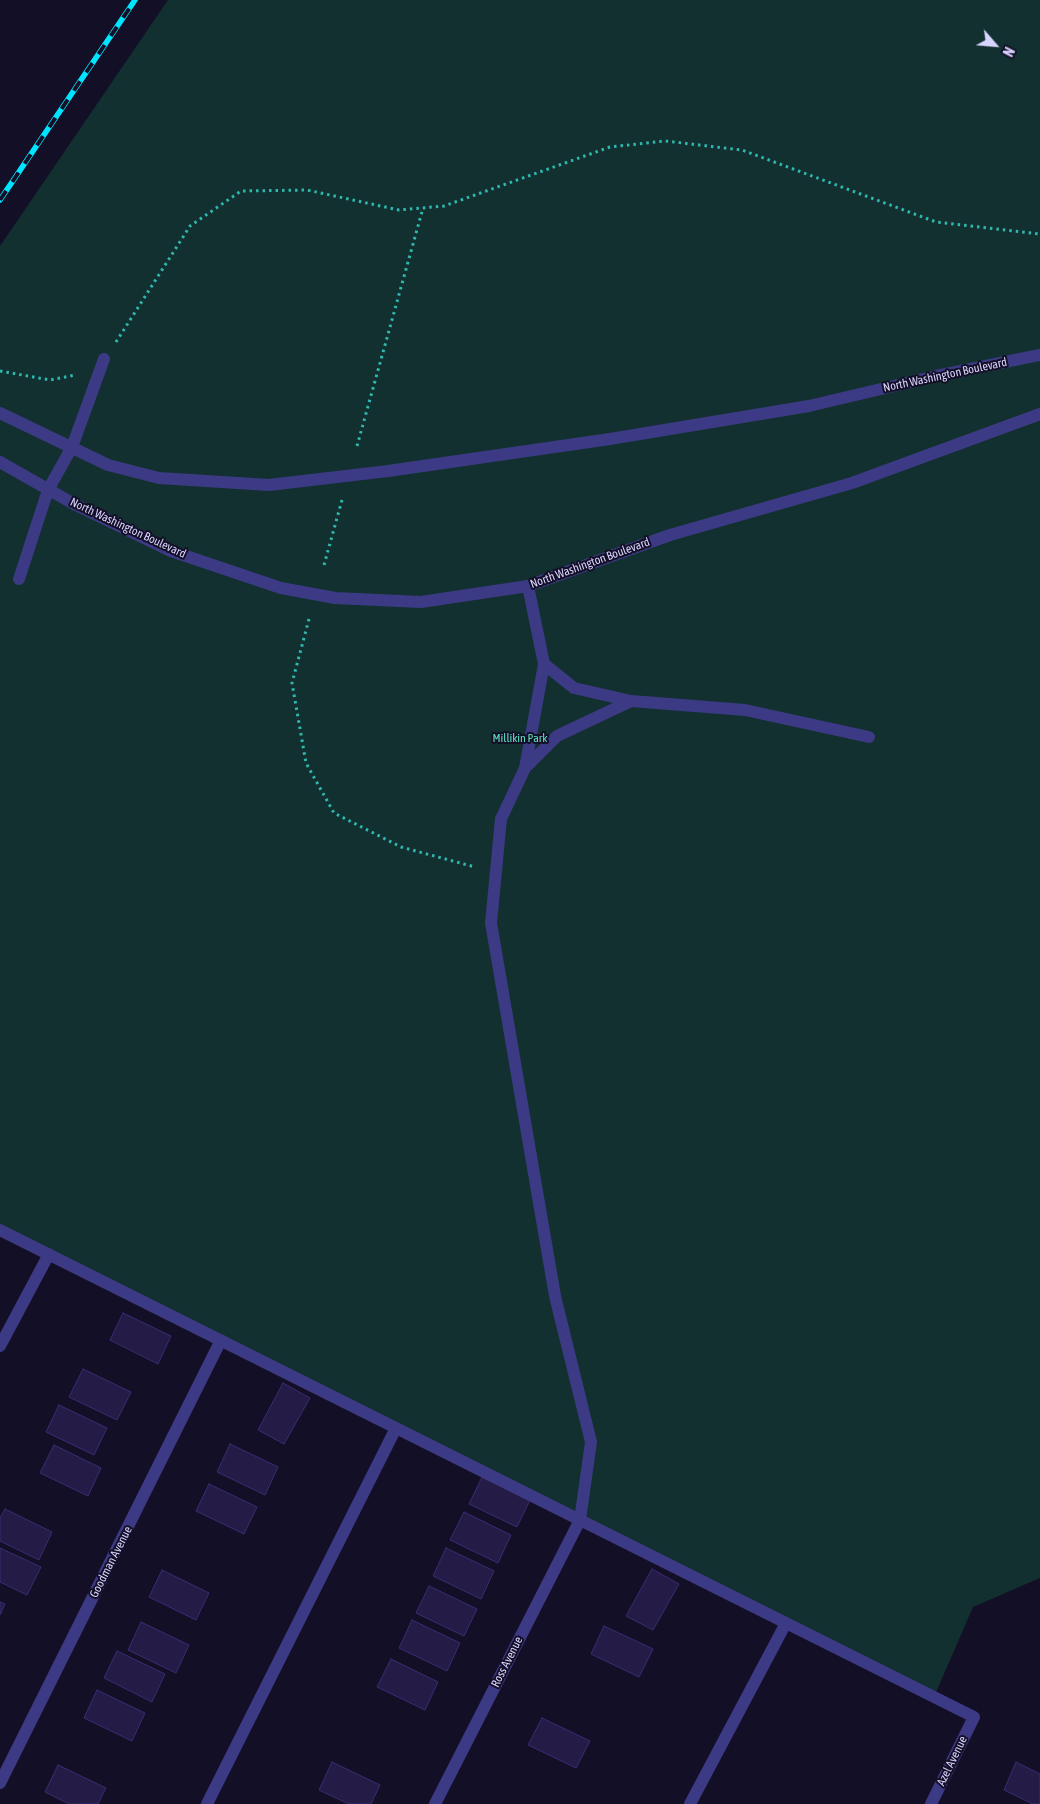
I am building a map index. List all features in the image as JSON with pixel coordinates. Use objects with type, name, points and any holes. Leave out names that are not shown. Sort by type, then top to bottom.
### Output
[{"type":"street","name":"North Washington Boulevard","points":[[0,413],[108,465],[159,478],[269,485],[388,471],[610,439],[809,406],[936,376],[1040,355]]},
{"type":"street","points":[[18,579],[48,490],[72,447],[104,360]]},
{"type":"street","name":"North Washington Boulevard","points":[[0,462],[74,504],[171,550],[281,588],[336,598],[421,602],[528,586],[670,535],[852,482],[1040,414]]},
{"type":"street","points":[[525,768],[544,664],[528,586]]},
{"type":"street","points":[[544,664],[574,688],[631,701],[745,710],[870,737]]},
{"type":"street","points":[[525,768],[557,736],[631,701]]},
{"type":"street","name":"Ross Avenue","points":[[435,1804],[580,1520],[591,1442],[555,1296],[491,923],[501,819],[525,768]]},
{"type":"street","points":[[0,1230],[786,1623],[690,1804]]},
{"type":"street","points":[[0,1346],[49,1254]]},
{"type":"street","name":"Goodman Avenue","points":[[0,1783],[222,1340]]},
{"type":"street","points":[[206,1804],[396,1428]]},
{"type":"street","name":"Azel Avenue","points":[[786,1623],[974,1717],[931,1804]]},
{"type":"path","points":[[0,371],[50,380],[86,373],[104,360],[190,226],[242,191],[307,190],[399,210],[444,206],[610,147],[665,141],[742,150],[936,222],[1040,234]]},
{"type":"path","points":[[357,446],[423,208]]},
{"type":"path","points":[[324,565],[342,500]]},
{"type":"path","points":[[310,619],[292,683],[306,763],[334,813],[401,847],[496,873]]},
{"type":"green space","name":"Millikin Park","points":[[168,0],[1040,0],[1040,1578],[973,1607],[934,1697],[0,1230],[0,246]]},
{"type":"building","points":[[123,1313],[171,1336],[158,1364],[110,1340]]},
{"type":"building","points":[[83,1369],[131,1392],[117,1420],[69,1397]]},
{"type":"building","points":[[283,1383],[310,1398],[284,1444],[258,1430]]},
{"type":"building","points":[[59,1405],[107,1428],[94,1455],[46,1432]]},
{"type":"building","points":[[230,1444],[278,1467],[265,1495],[217,1472]]},
{"type":"building","points":[[54,1445],[101,1468],[88,1496],[40,1473]]},
{"type":"building","points":[[482,1477],[530,1500],[517,1527],[469,1504]]},
{"type":"building","points":[[209,1484],[257,1507],[244,1534],[196,1511]]},
{"type":"building","points":[[5,1509],[52,1532],[39,1560],[0,1541],[0,1518]]},
{"type":"building","points":[[464,1512],[511,1535],[498,1563],[450,1540]]},
{"type":"building","points":[[0,1548],[41,1567],[27,1595],[0,1582]]},
{"type":"building","points":[[446,1548],[494,1571],[481,1599],[433,1576]]},
{"type":"building","points":[[652,1569],[679,1584],[653,1630],[626,1616]]},
{"type":"building","points":[[162,1570],[209,1593],[196,1620],[149,1597]]},
{"type":"building","points":[[429,1586],[477,1609],[464,1636],[416,1613]]},
{"type":"building","points":[[0,1602],[5,1604],[0,1615]]},
{"type":"building","points":[[412,1620],[460,1643],[447,1671],[399,1648]]},
{"type":"building","points":[[141,1622],[189,1645],[176,1673],[128,1650]]},
{"type":"building","points":[[604,1626],[653,1649],[639,1677],[591,1654]]},
{"type":"building","points":[[117,1651],[165,1674],[152,1702],[104,1678]]},
{"type":"building","points":[[391,1659],[438,1682],[425,1710],[377,1687]]},
{"type":"building","points":[[97,1690],[145,1713],[132,1741],[84,1718]]},
{"type":"building","points":[[542,1718],[590,1741],[576,1768],[528,1745]]},
{"type":"building","points":[[332,1762],[380,1785],[371,1804],[349,1804],[319,1790]]},
{"type":"building","points":[[1016,1762],[1040,1774],[1040,1804],[1033,1804],[1004,1790]]},
{"type":"building","points":[[58,1765],[106,1788],[98,1804],[69,1804],[45,1792]]},
{"type":"railway","points":[[0,200],[135,0]]}]
